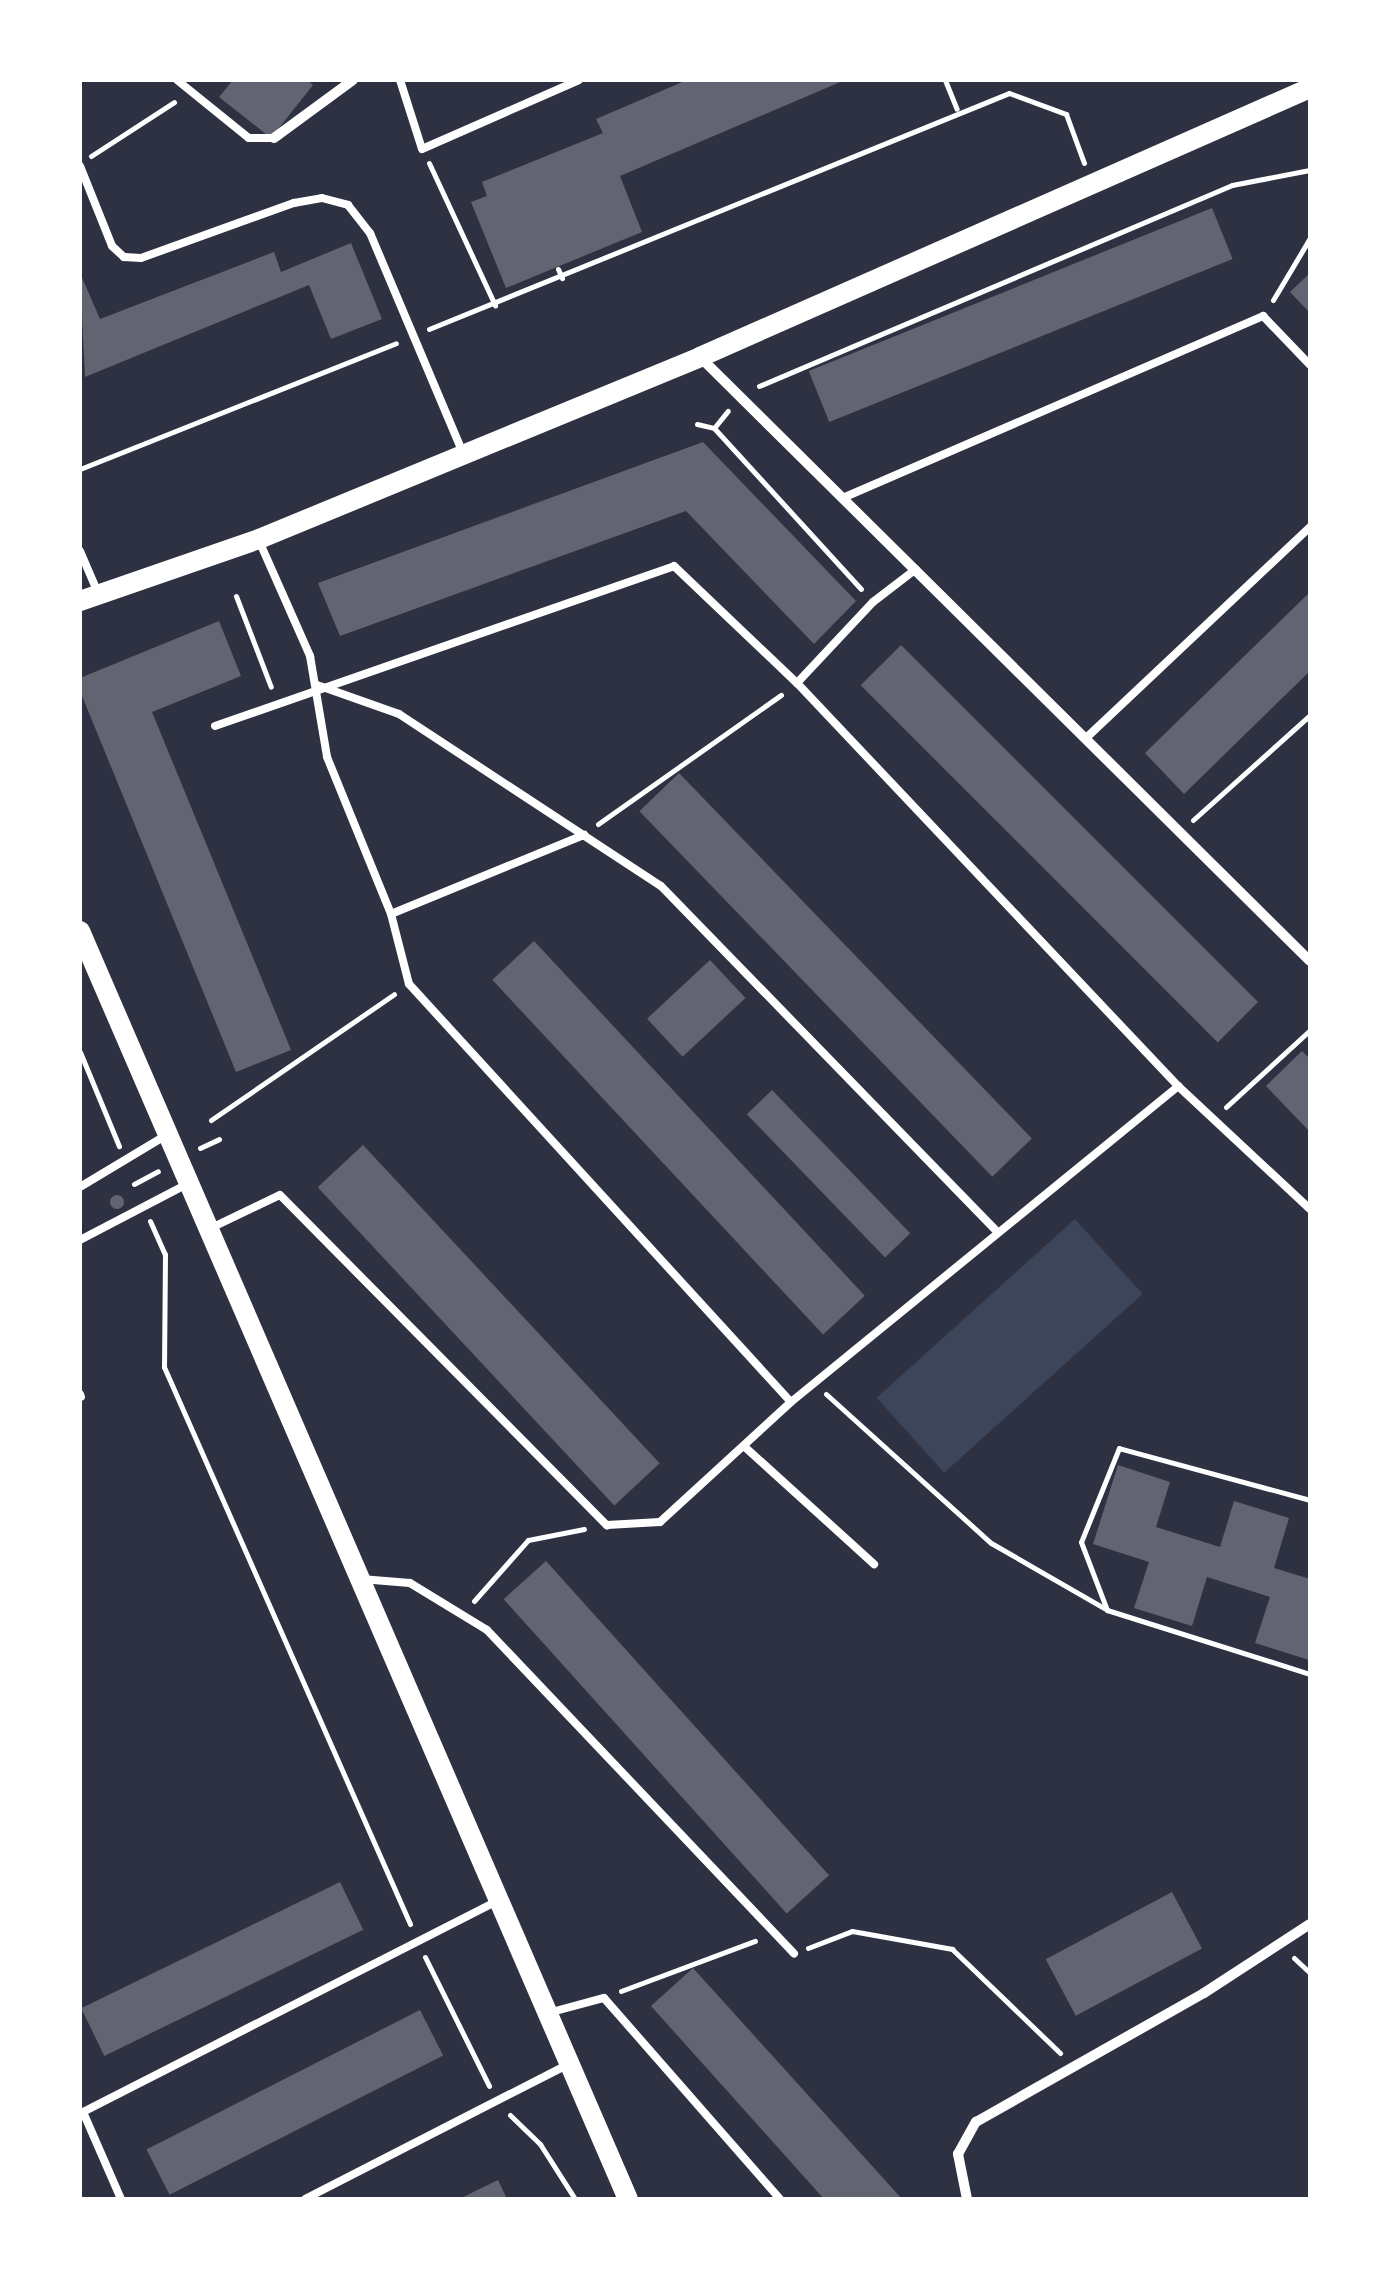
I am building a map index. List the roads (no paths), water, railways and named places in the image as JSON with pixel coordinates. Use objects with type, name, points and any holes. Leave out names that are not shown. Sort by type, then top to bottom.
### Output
[{"type":"main road","points":[[89,597],[258,539],[700,357],[1090,180],[1308,92]]},
{"type":"main road","points":[[80,931],[88,970],[502,1899],[567,2066],[628,2199]]},
{"type":"street","points":[[274,138],[353,80]]},
{"type":"street","points":[[700,357],[742,393],[917,568],[1176,835],[1310,961]]},
{"type":"street","points":[[967,2199],[958,2154],[976,2122],[1204,1993],[1310,1924]]},
{"type":"lane","points":[[177,80],[249,138],[274,138]]},
{"type":"lane","points":[[400,80],[422,149],[579,80]]},
{"type":"lane","points":[[80,165],[112,246],[124,256],[140,258],[294,204],[322,198],[348,206],[370,234],[464,454]]},
{"type":"lane","points":[[845,497],[1263,316],[1310,365]]},
{"type":"lane","points":[[1085,739],[1310,526]]},
{"type":"lane","points":[[258,539],[318,685],[327,758],[391,914],[409,984],[791,1402]]},
{"type":"lane","points":[[80,551],[89,597]]},
{"type":"lane","points":[[215,726],[318,685],[674,566],[797,683],[1178,1086],[1217,1116],[1310,1209]]},
{"type":"lane","points":[[797,683],[874,602],[917,568]]},
{"type":"lane","points":[[318,685],[399,714],[660,886],[996,1230]]},
{"type":"lane","points":[[391,914],[584,834]]},
{"type":"lane","points":[[206,1231],[280,1195],[607,1525],[660,1522],[746,1448],[791,1402],[817,1386],[996,1230],[1178,1086]]},
{"type":"lane","points":[[80,1187],[165,1136]]},
{"type":"lane","points":[[80,1240],[186,1184]]},
{"type":"lane","points":[[746,1448],[874,1564]]},
{"type":"lane","points":[[360,1578],[410,1583],[488,1630],[794,1954]]},
{"type":"lane","points":[[121,2199],[83,2112],[502,1899]]},
{"type":"lane","points":[[548,2014],[604,1998],[780,2199]]},
{"type":"lane","points":[[305,2199],[567,2066]]}]
